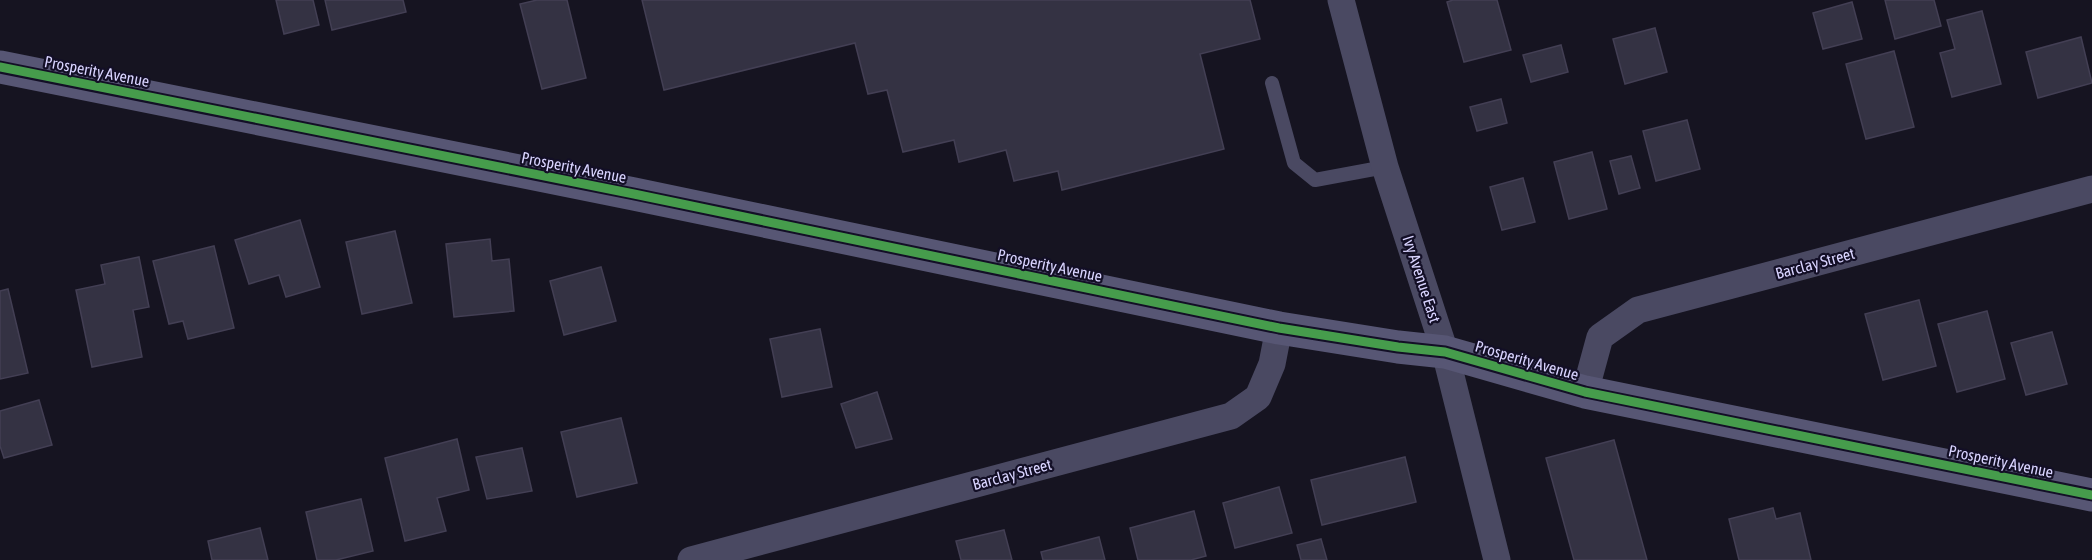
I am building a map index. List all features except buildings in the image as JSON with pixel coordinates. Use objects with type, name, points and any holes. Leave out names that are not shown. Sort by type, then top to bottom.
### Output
[{"type":"street","name":"Ivy Avenue East","points":[[1341,0],[1385,167],[1445,352],[1497,560]]},
{"type":"street","name":"Prosperity Avenue","points":[[0,67],[622,192],[1279,328],[1445,352],[1585,392],[2092,495]]},
{"type":"street","name":"Barclay Street","points":[[1585,392],[1600,337],[1638,310],[2092,189]]},
{"type":"street","name":"Barclay Street","points":[[691,560],[1231,416],[1258,397],[1272,364],[1279,328]]},
{"type":"lane","points":[[1272,83],[1294,163],[1315,180],[1385,167]]},
{"type":"cycle path","points":[[0,67],[634,194],[1279,328],[1445,352],[1585,392],[2092,495]]}]
